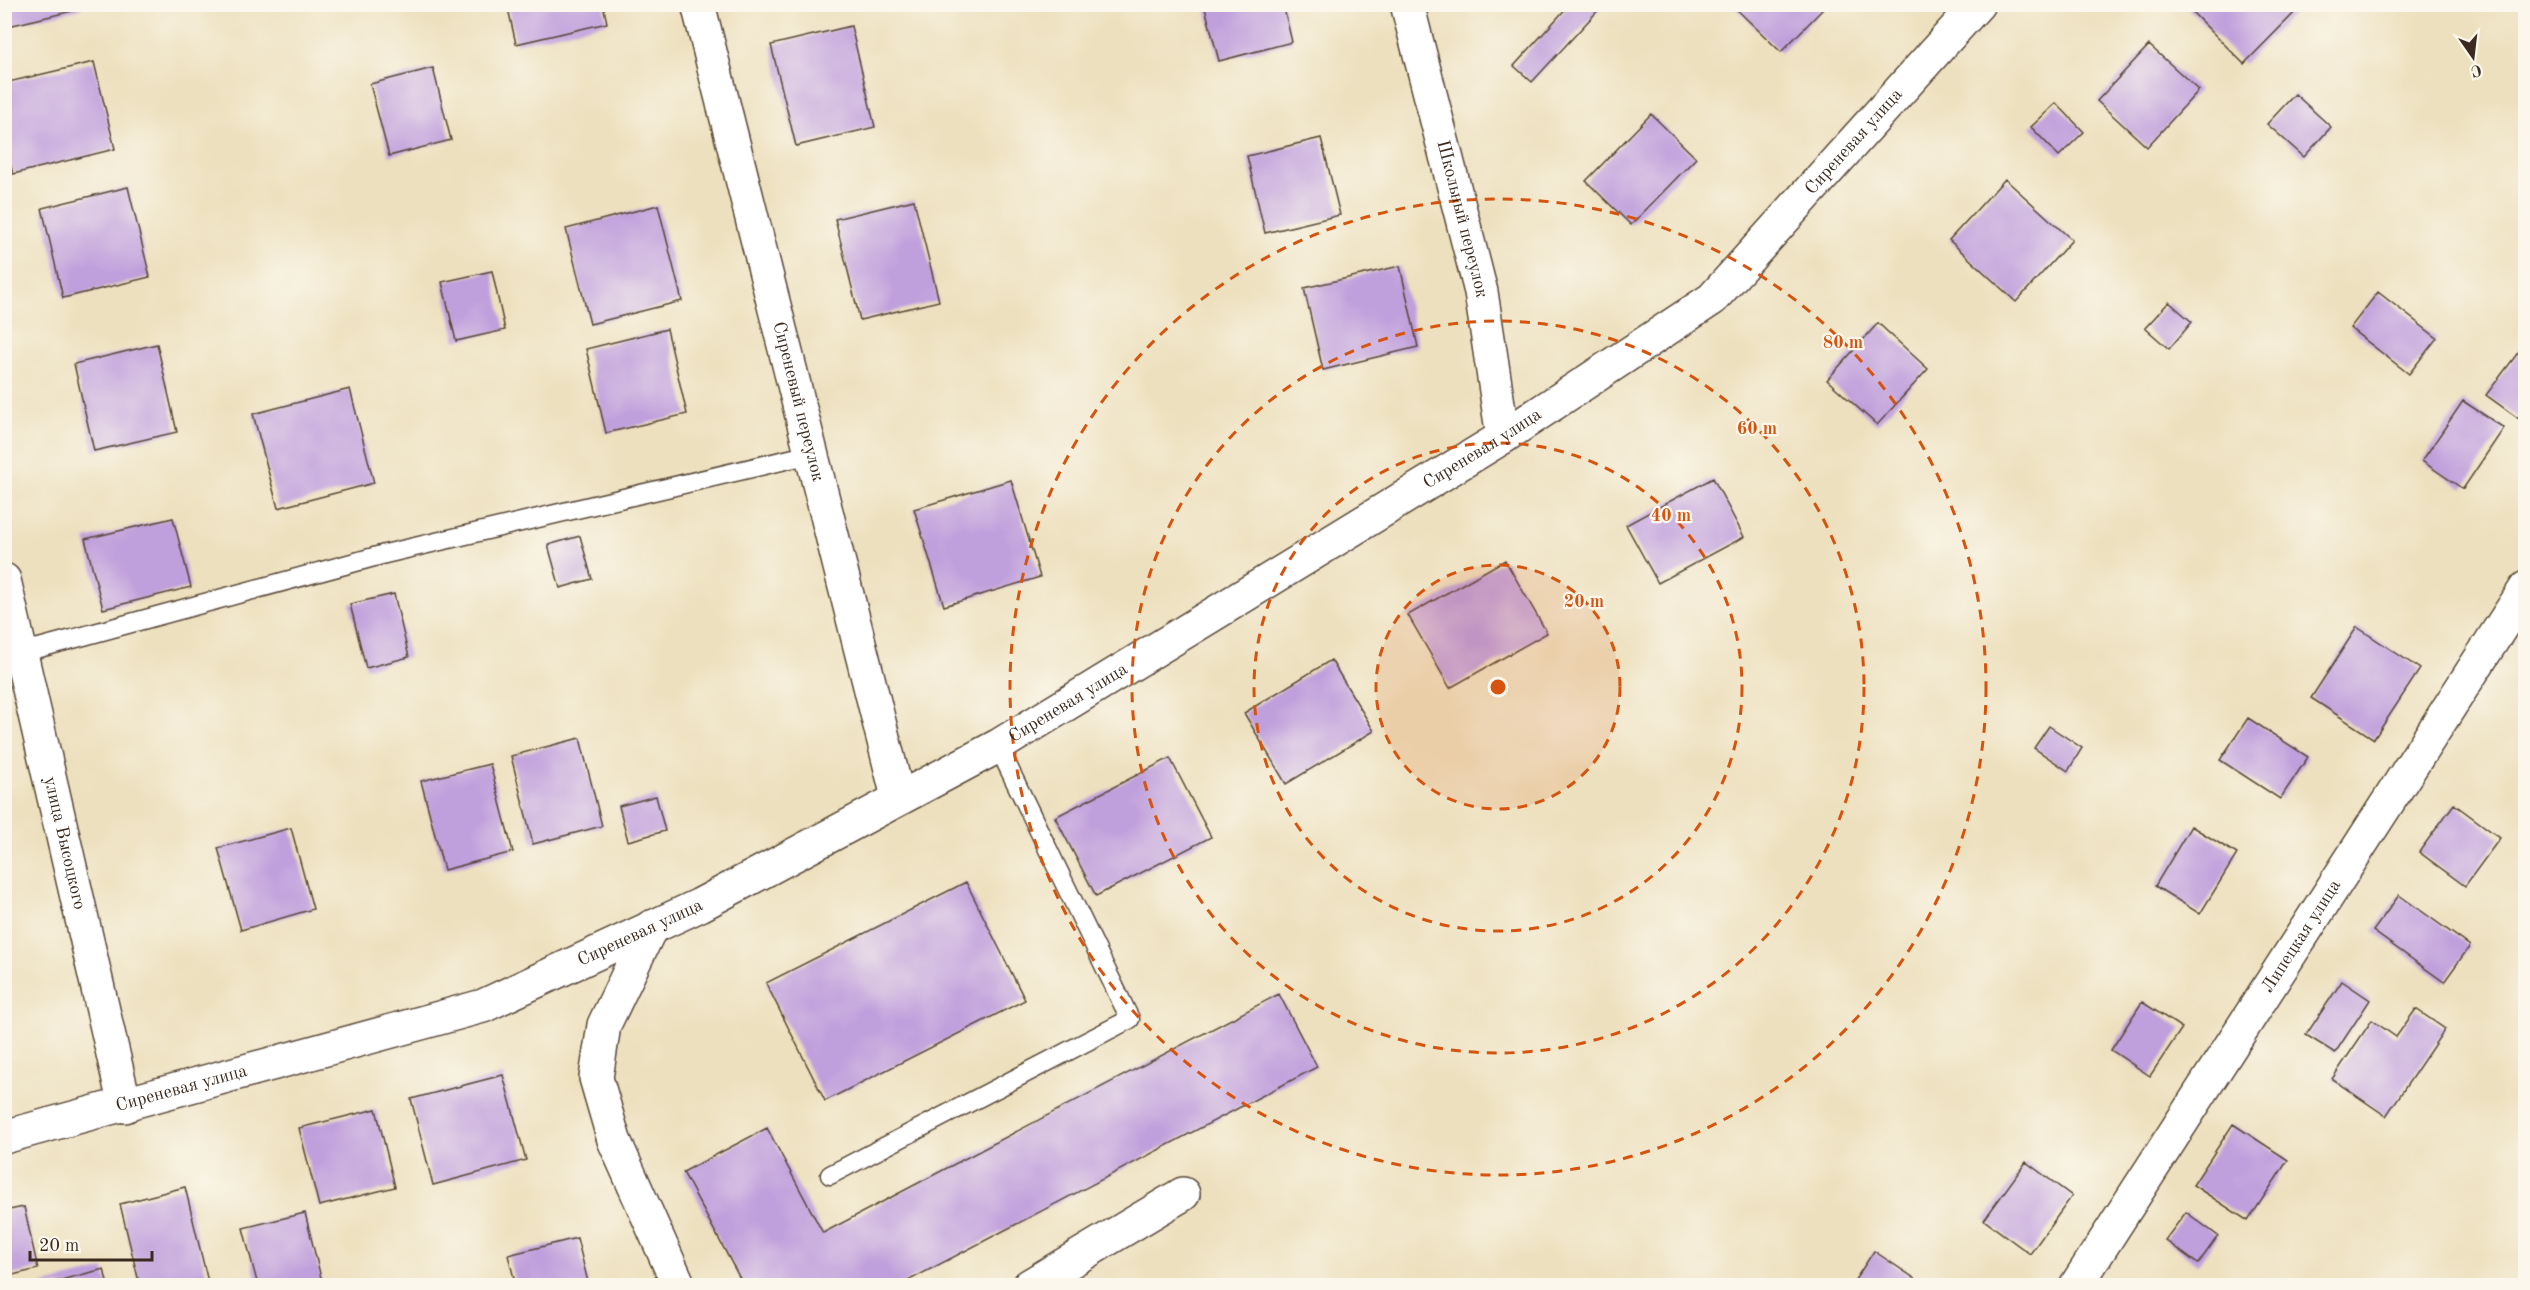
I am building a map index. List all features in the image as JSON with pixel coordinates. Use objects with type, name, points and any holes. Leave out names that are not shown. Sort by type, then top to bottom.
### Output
[{"type":"street","name":"Сиреневый переулок","points":[[698,4],[898,797]]},
{"type":"street","name":"Школьный переулок","points":[[1407,4],[1481,292],[1503,438]]},
{"type":"street","name":"Сиреневая улица","points":[[4,1137],[483,1006],[700,905],[898,797],[998,746],[1503,438],[1712,299],[1978,4]]},
{"type":"street","name":"Липецкая улица","points":[[2076,1286],[2526,588]]},
{"type":"street","name":"улица Высоцкого","points":[[6,591],[124,1106]]},
{"type":"street","points":[[651,927],[604,1025],[596,1078],[614,1140],[679,1286]]},
{"type":"street","points":[[1029,1286],[1183,1194]]},
{"type":"lane","points":[[21,653],[385,554],[811,454]]},
{"type":"lane","points":[[830,1175],[1130,1019],[998,746]]},
{"type":"building","points":[[4,4],[80,4],[81,9],[4,27]]},
{"type":"building","points":[[507,4],[603,4],[607,23],[516,44]]},
{"type":"building","points":[[1204,4],[1283,4],[1292,42],[1219,61]]},
{"type":"building","points":[[1570,4],[1604,4],[1532,82],[1514,66]]},
{"type":"building","points":[[1731,4],[1819,4],[1823,9],[1781,52]]},
{"type":"building","points":[[2184,4],[2303,4],[2244,64]]},
{"type":"building","points":[[851,26],[875,127],[796,146],[771,45]]},
{"type":"building","points":[[2149,45],[2199,90],[2147,147],[2097,101]]},
{"type":"building","points":[[94,62],[115,149],[13,174],[4,141],[4,83]]},
{"type":"building","points":[[433,68],[451,140],[389,156],[370,84]]},
{"type":"building","points":[[2295,94],[2331,127],[2304,157],[2267,124]]},
{"type":"building","points":[[2056,103],[2084,132],[2059,156],[2031,127]]},
{"type":"building","points":[[1651,114],[1696,158],[1631,225],[1586,181]]},
{"type":"building","points":[[1321,138],[1340,215],[1265,233],[1247,156]]},
{"type":"building","points":[[2005,179],[2072,240],[2016,302],[1949,240]]},
{"type":"building","points":[[128,187],[150,277],[63,298],[42,208]]},
{"type":"building","points":[[914,200],[939,301],[860,320],[835,219]]},
{"type":"building","points":[[658,205],[682,301],[590,324],[566,229]]},
{"type":"building","points":[[1400,266],[1418,347],[1323,370],[1304,288]]},
{"type":"building","points":[[492,271],[505,330],[456,341],[442,282]]},
{"type":"building","points":[[2378,292],[2437,338],[2409,374],[2350,328]]},
{"type":"building","points":[[2169,302],[2192,322],[2169,349],[2145,328]]},
{"type":"building","points":[[1878,323],[1928,369],[1877,425],[1827,380]]},
{"type":"building","points":[[667,329],[687,414],[606,433],[586,349]]},
{"type":"building","points":[[2526,342],[2526,424],[2486,395]]},
{"type":"building","points":[[157,344],[177,432],[94,451],[74,364]]},
{"type":"building","points":[[350,389],[374,483],[278,508],[253,414]]},
{"type":"building","points":[[2463,401],[2504,428],[2463,489],[2422,461]]},
{"type":"building","points":[[1713,478],[1744,537],[1658,583],[1626,525]]},
{"type":"building","points":[[1011,480],[1040,577],[944,606],[914,509]]},
{"type":"building","points":[[173,518],[191,587],[103,609],[85,539]]},
{"type":"building","points":[[580,536],[592,579],[560,588],[548,545]]},
{"type":"building","points":[[1505,560],[1547,633],[1450,688],[1408,615]]},
{"type":"building","points":[[394,594],[409,657],[366,668],[350,604]]},
{"type":"building","points":[[2357,627],[2420,669],[2374,739],[2311,698]]},
{"type":"building","points":[[1331,660],[1374,731],[1286,784],[1244,713]]},
{"type":"building","points":[[2248,718],[2308,757],[2280,799],[2220,760]]},
{"type":"building","points":[[2049,726],[2082,748],[2068,771],[2034,748]]},
{"type":"building","points":[[580,738],[602,826],[533,844],[511,756]]},
{"type":"building","points":[[1170,758],[1211,837],[1096,896],[1055,817]]},
{"type":"building","points":[[490,764],[513,852],[444,870],[421,781]]},
{"type":"building","points":[[656,796],[665,831],[628,841],[619,806]]},
{"type":"building","points":[[2454,804],[2500,838],[2465,886],[2419,852]]},
{"type":"building","points":[[2191,826],[2237,854],[2200,914],[2155,886]]},
{"type":"building","points":[[291,828],[313,909],[241,930],[218,848]]},
{"type":"building","points":[[966,882],[1025,1000],[825,1101],[766,983]]},
{"type":"building","points":[[2399,895],[2470,946],[2444,982],[2373,931]]},
{"type":"building","points":[[2342,981],[2370,1000],[2335,1053],[2306,1035]]},
{"type":"building","points":[[1279,994],[1317,1067],[898,1286],[744,1286],[683,1172],[767,1128],[823,1233]]},
{"type":"building","points":[[2142,1002],[2182,1028],[2150,1076],[2111,1050]]},
{"type":"building","points":[[2416,1009],[2445,1029],[2386,1116],[2332,1079],[2372,1020],[2396,1037]]},
{"type":"building","points":[[503,1075],[526,1160],[433,1185],[411,1099]]},
{"type":"building","points":[[376,1109],[395,1187],[319,1206],[299,1128]]},
{"type":"building","points":[[2233,1124],[2288,1160],[2248,1221],[2193,1185]]},
{"type":"building","points":[[2026,1162],[2072,1196],[2030,1254],[1984,1220]]},
{"type":"building","points":[[185,1187],[209,1286],[140,1286],[120,1204]]},
{"type":"building","points":[[24,1207],[38,1269],[4,1277],[4,1211]]},
{"type":"building","points":[[2186,1212],[2218,1236],[2198,1264],[2165,1240]]},
{"type":"building","points":[[305,1213],[323,1286],[258,1286],[243,1228]]},
{"type":"building","points":[[577,1238],[589,1286],[516,1286],[508,1255]]},
{"type":"building","points":[[1874,1251],[1926,1286],[1851,1286]]},
{"type":"building","points":[[104,1269],[108,1286],[41,1286],[41,1285]]}]
